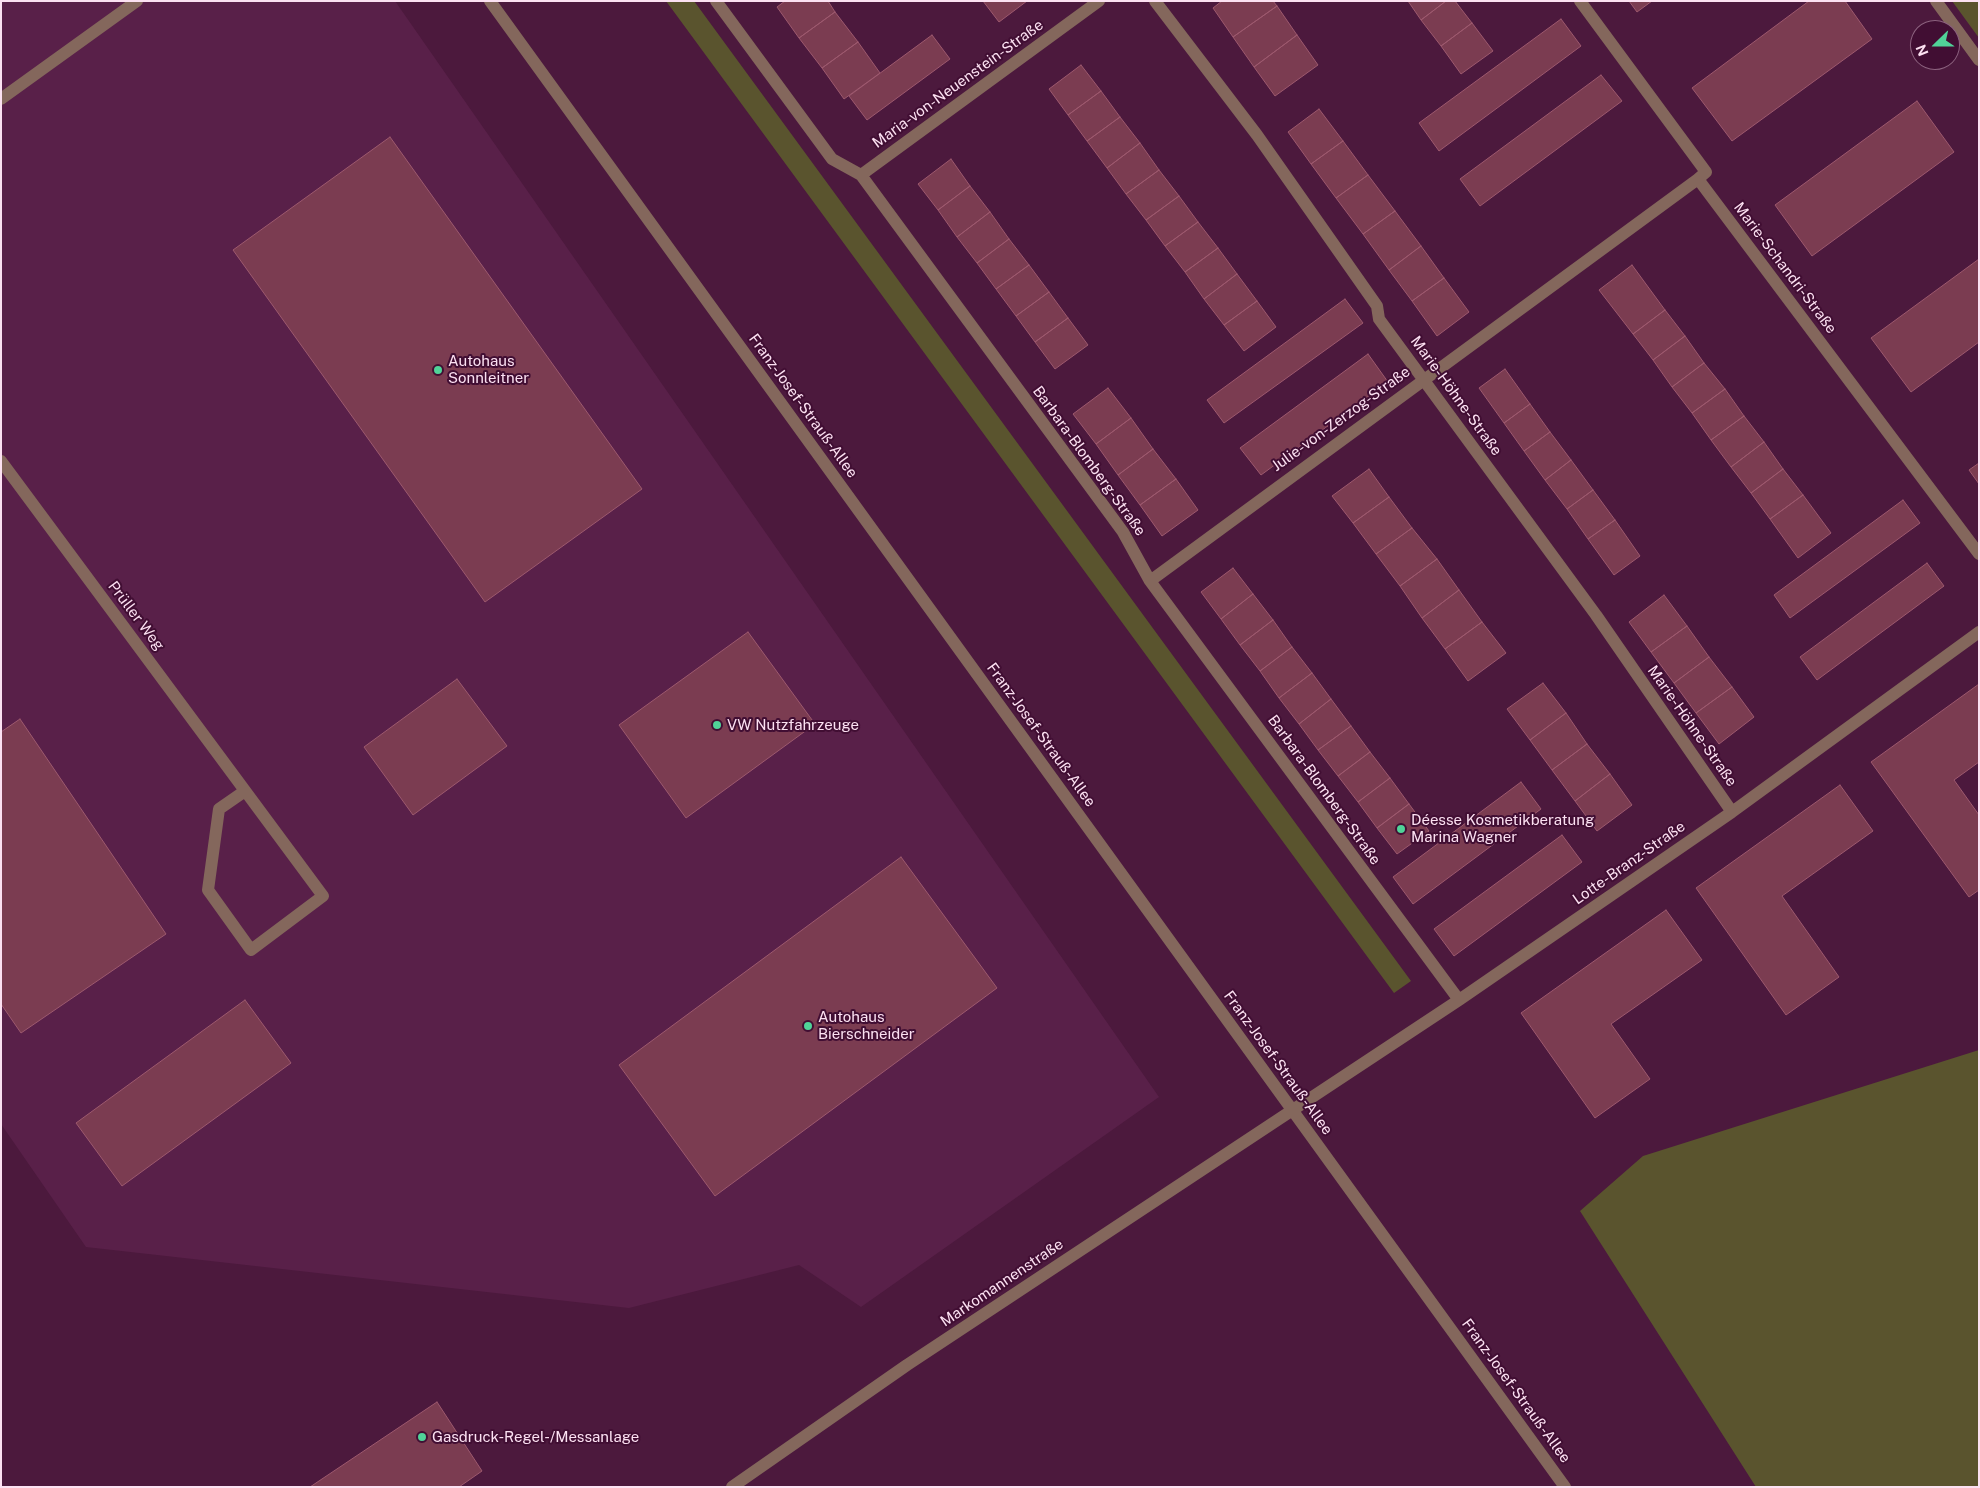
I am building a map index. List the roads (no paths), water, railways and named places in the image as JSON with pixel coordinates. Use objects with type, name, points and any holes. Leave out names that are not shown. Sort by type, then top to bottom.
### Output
[{"type":"street","points":[[1,99],[137,1]]},
{"type":"street","name":"Franz-Josef-Strauß-Allee","points":[[490,1],[1565,1487]]},
{"type":"street","name":"Barbara-Blomberg-Straße","points":[[716,1],[832,159],[861,175],[1124,532],[1150,581],[1459,1000]]},
{"type":"street","name":"Maria-von-Neuenstein-Straße","points":[[861,175],[1099,1]]},
{"type":"street","name":"Marie-Höhne-Straße","points":[[1155,1],[1257,135],[1378,306],[1379,319],[1596,615],[1732,812]]},
{"type":"street","points":[[1580,1],[1706,172],[1698,179]]},
{"type":"street","points":[[1936,1],[1979,60]]},
{"type":"street","name":"Julie-von-Zerzog-Straße","points":[[1150,581],[1698,179]]},
{"type":"street","name":"Marie-Schandri-Straße","points":[[1698,179],[1979,554]]},
{"type":"street","name":"Prüller Weg","points":[[1,462],[245,790],[323,896],[251,950],[208,890],[219,809],[245,790]]},
{"type":"street","name":"Lotte-Branz-Straße","points":[[1291,1110],[1459,1000],[1732,812],[1979,632]]},
{"type":"street","name":"Markomannenstraße","points":[[732,1487],[907,1365],[1291,1110]]},
{"type":"place","name":"Autohaus Sonnleitner","points":[[438,370]]},
{"type":"place","name":"VW Nutzfahrzeuge","points":[[717,725]]},
{"type":"place","name":"Déesse Kosmetikberatung Marina Wagner","points":[[1401,829]]},
{"type":"place","name":"Autohaus Bierschneider","points":[[808,1026]]},
{"type":"place","name":"Gasdruck-Regel-/Messanlage","points":[[422,1437]]}]
